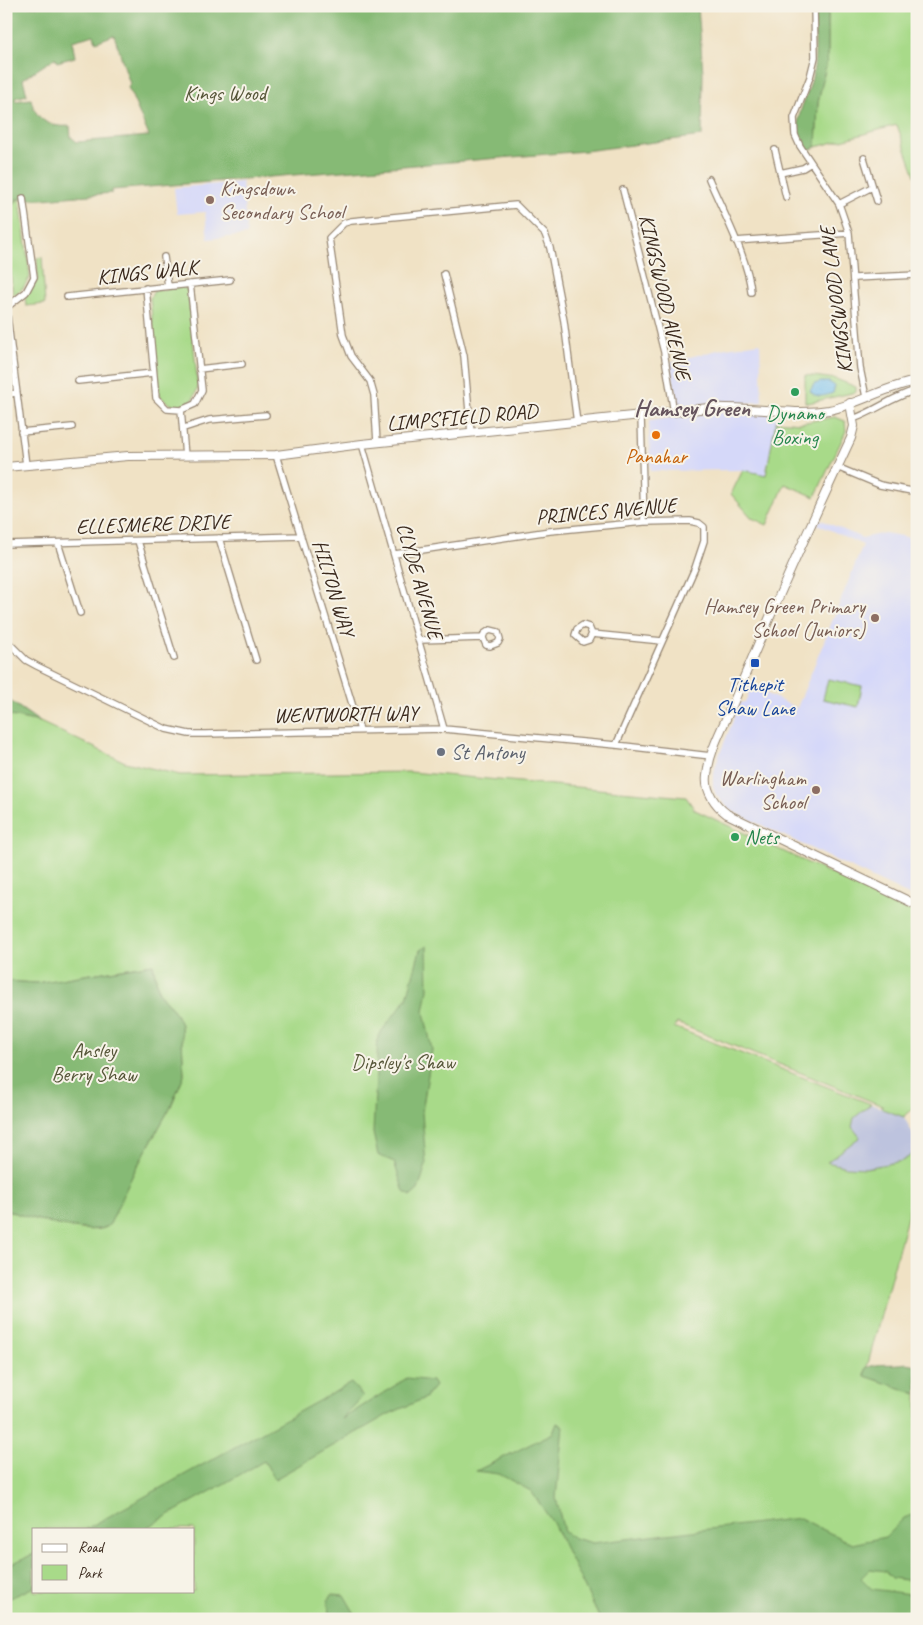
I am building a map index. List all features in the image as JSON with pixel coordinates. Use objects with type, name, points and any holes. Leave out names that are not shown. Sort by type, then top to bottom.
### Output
[{"type":"main road","name":"LIMPSFIELD ROAD","points":[[6,467],[128,456],[276,455],[377,442],[729,407],[806,411],[830,410],[917,381]]},
{"type":"main road","points":[[850,403],[853,419],[851,438],[751,658],[711,756],[706,776],[707,786],[712,798],[727,814],[917,905]]},
{"type":"street","name":"KINGSWOOD LANE","points":[[814,6],[815,57],[810,77],[794,118],[795,135],[810,163],[839,204],[849,233],[860,368],[866,397]]},
{"type":"street","points":[[775,150],[786,197]]},
{"type":"street","points":[[864,158],[877,201]]},
{"type":"street","points":[[780,173],[803,168],[810,163]]},
{"type":"street","points":[[710,179],[750,282],[751,292]]},
{"type":"street","points":[[839,204],[872,187]]},
{"type":"street","name":"KINGSWOOD AVENUE","points":[[623,190],[664,352],[674,413]]},
{"type":"street","points":[[23,198],[34,277],[26,292],[7,307],[26,465]]},
{"type":"street","points":[[377,442],[374,395],[370,381],[351,356],[343,335],[329,238],[344,223],[350,221],[505,206],[516,205],[522,210],[544,234],[550,248],[564,322],[577,423]]},
{"type":"street","points":[[735,241],[849,233]]},
{"type":"street","points":[[164,257],[168,286]]},
{"type":"street","points":[[444,274],[464,356],[471,433]]},
{"type":"street","points":[[854,278],[917,275]]},
{"type":"street","name":"KINGS WALK","points":[[67,297],[230,280]]},
{"type":"street","points":[[146,288],[152,374],[156,398],[167,409],[181,410],[195,404],[202,390],[190,284]]},
{"type":"street","points":[[199,369],[242,364]]},
{"type":"street","points":[[78,381],[152,374]]},
{"type":"street","points":[[853,419],[873,411],[891,399],[917,390]]},
{"type":"street","points":[[6,394],[18,393]]},
{"type":"street","points":[[181,410],[185,456]]},
{"type":"street","points":[[184,428],[209,420],[266,416]]},
{"type":"street","points":[[641,416],[644,522]]},
{"type":"street","points":[[258,417],[259,424]]},
{"type":"street","points":[[22,432],[72,427]]},
{"type":"street","name":"CLYDE AVENUE","points":[[362,444],[420,640],[444,729]]},
{"type":"street","name":"HILTON WAY","points":[[276,455],[360,730]]},
{"type":"street","points":[[837,467],[880,485],[917,492]]},
{"type":"street","name":"PRINCES AVENUE","points":[[395,554],[550,531],[644,522],[690,521],[699,523],[704,527],[704,541],[695,568],[616,744]]},
{"type":"street","name":"ELLESMERE DRIVE","points":[[6,544],[301,536]]},
{"type":"street","points":[[219,538],[256,660]]},
{"type":"street","points":[[138,541],[174,658]]},
{"type":"street","points":[[58,543],[80,613]]},
{"type":"street","points":[[592,634],[662,641]]},
{"type":"street","points":[[420,640],[483,638]]},
{"type":"street","name":"WENTWORTH WAY","points":[[6,640],[26,660],[37,666],[140,717],[178,732],[205,734],[444,729],[616,744],[711,756]]},
{"type":"shaded area","name":"Kingsdown Secondary School","points":[[242,182],[247,235],[208,239],[205,212],[177,214],[174,188]]},
{"type":"shaded area","points":[[760,343],[762,402],[678,406],[670,362],[726,348]]},
{"type":"shaded area","points":[[747,411],[777,415],[765,476],[743,470],[650,471],[649,421],[705,413]]},
{"type":"shaded area","name":"Warlingham School","points":[[819,519],[862,538],[885,533],[917,539],[917,899],[730,810],[716,795],[713,786],[713,776],[718,758],[740,703],[745,702],[749,693],[745,690],[748,685],[797,708],[863,545],[817,524]]},
{"type":"shaded area","points":[[871,1104],[904,1117],[916,1140],[912,1155],[903,1161],[866,1168],[846,1167],[826,1162],[860,1137],[852,1127],[854,1118]]},
{"type":"green space","name":"Kings Wood","points":[[6,6],[698,6],[703,73],[702,136],[585,151],[112,190],[112,193],[43,199],[17,199],[9,210],[6,210]],"holes":[[[94,35],[96,42],[114,35],[130,84],[128,87],[149,136],[77,142],[71,137],[70,126],[49,124],[44,121],[36,112],[31,99],[15,101],[15,98],[27,95],[23,79],[55,58],[57,62],[75,57],[72,41]]]},
{"type":"green space","points":[[815,6],[828,6],[828,55],[818,103],[816,147],[806,151],[798,130],[800,111],[813,73]]},
{"type":"green space","points":[[828,6],[917,6],[917,181],[897,125],[816,147],[818,103],[828,55]]},
{"type":"green space","points":[[20,198],[30,277],[23,288],[13,296],[9,257],[6,257],[6,210]]},
{"type":"green space","points":[[42,257],[45,304],[26,306],[25,297],[38,279],[37,258]]},
{"type":"green space","points":[[182,287],[188,290],[198,388],[192,401],[182,405],[174,405],[160,396],[150,298],[154,291]]},
{"type":"green space","points":[[805,375],[836,379],[856,387],[856,392],[808,403],[805,402]]},
{"type":"green space","points":[[835,417],[845,421],[846,431],[815,497],[785,484],[767,525],[752,518],[731,494],[743,470],[766,475],[776,421],[800,423]]},
{"type":"green space","points":[[828,679],[862,686],[858,707],[823,699]]},
{"type":"green space","points":[[6,698],[40,722],[6,715]]},
{"type":"green space","points":[[6,715],[40,722],[125,762],[180,775],[410,772],[686,797],[695,810],[917,914],[917,1105],[904,1117],[882,1109],[883,1106],[677,1023],[674,1027],[871,1104],[854,1118],[852,1127],[860,1137],[827,1162],[846,1167],[866,1168],[902,1161],[912,1155],[917,1144],[917,1180],[865,1375],[917,1394],[917,1619],[617,1619],[595,1608],[600,1619],[6,1619],[6,1210],[72,1228],[86,1230],[107,1227],[134,1172],[171,1106],[184,1074],[181,1025],[175,1012],[159,993],[153,964],[36,983],[6,981]]},
{"type":"green space","name":"Dipsley's Shaw","points":[[427,946],[428,989],[424,1012],[432,1050],[422,1112],[426,1165],[418,1190],[411,1196],[404,1192],[394,1162],[378,1155],[373,1133],[378,1036],[407,998],[420,950]]},
{"type":"green space","name":"Ansley Berry Shaw","points":[[153,964],[159,993],[175,1012],[181,1025],[184,1075],[171,1106],[134,1172],[110,1224],[103,1228],[77,1228],[6,1210],[6,981],[36,983]]},
{"type":"green space","points":[[907,1363],[917,1365],[917,1394],[865,1376],[866,1368],[871,1366]]},
{"type":"green space","points":[[407,1378],[432,1381],[435,1386],[425,1398],[389,1414],[275,1479],[264,1461],[146,1528],[88,1528],[351,1383],[363,1396],[342,1419]]},
{"type":"green space","points":[[557,1423],[563,1426],[556,1498],[564,1532],[574,1538],[593,1543],[800,1518],[852,1544],[885,1537],[904,1518],[917,1513],[917,1579],[892,1578],[885,1571],[870,1569],[861,1578],[872,1589],[917,1595],[917,1619],[600,1619],[553,1523],[531,1491],[499,1474],[476,1471],[553,1433]]},
{"type":"green space","points":[[32,1555],[32,1588],[6,1600],[6,1566]]},
{"type":"green space","points":[[332,1594],[344,1595],[358,1619],[332,1619],[329,1616],[328,1601]]},
{"type":"water","points":[[829,382],[835,386],[833,393],[824,396],[813,394],[810,391],[814,384]]},
{"type":"place","name":"Kingsdown Secondary School","points":[[210,200]]},
{"type":"place","name":"Dynamo Boxing","points":[[795,392]]},
{"type":"place","name":"Panahar","points":[[656,435]]},
{"type":"place","name":"Hamsey Green Primary School (Juniors)","points":[[875,618]]},
{"type":"place","name":"Tithepit Shaw Lane","points":[[755,663]]},
{"type":"place","name":"St Antony","points":[[441,752]]},
{"type":"place","name":"Warlingham School","points":[[816,790]]},
{"type":"place","name":"Nets","points":[[735,837]]},
{"type":"district","name":"Hamsey Green","points":[[692,408]]}]
